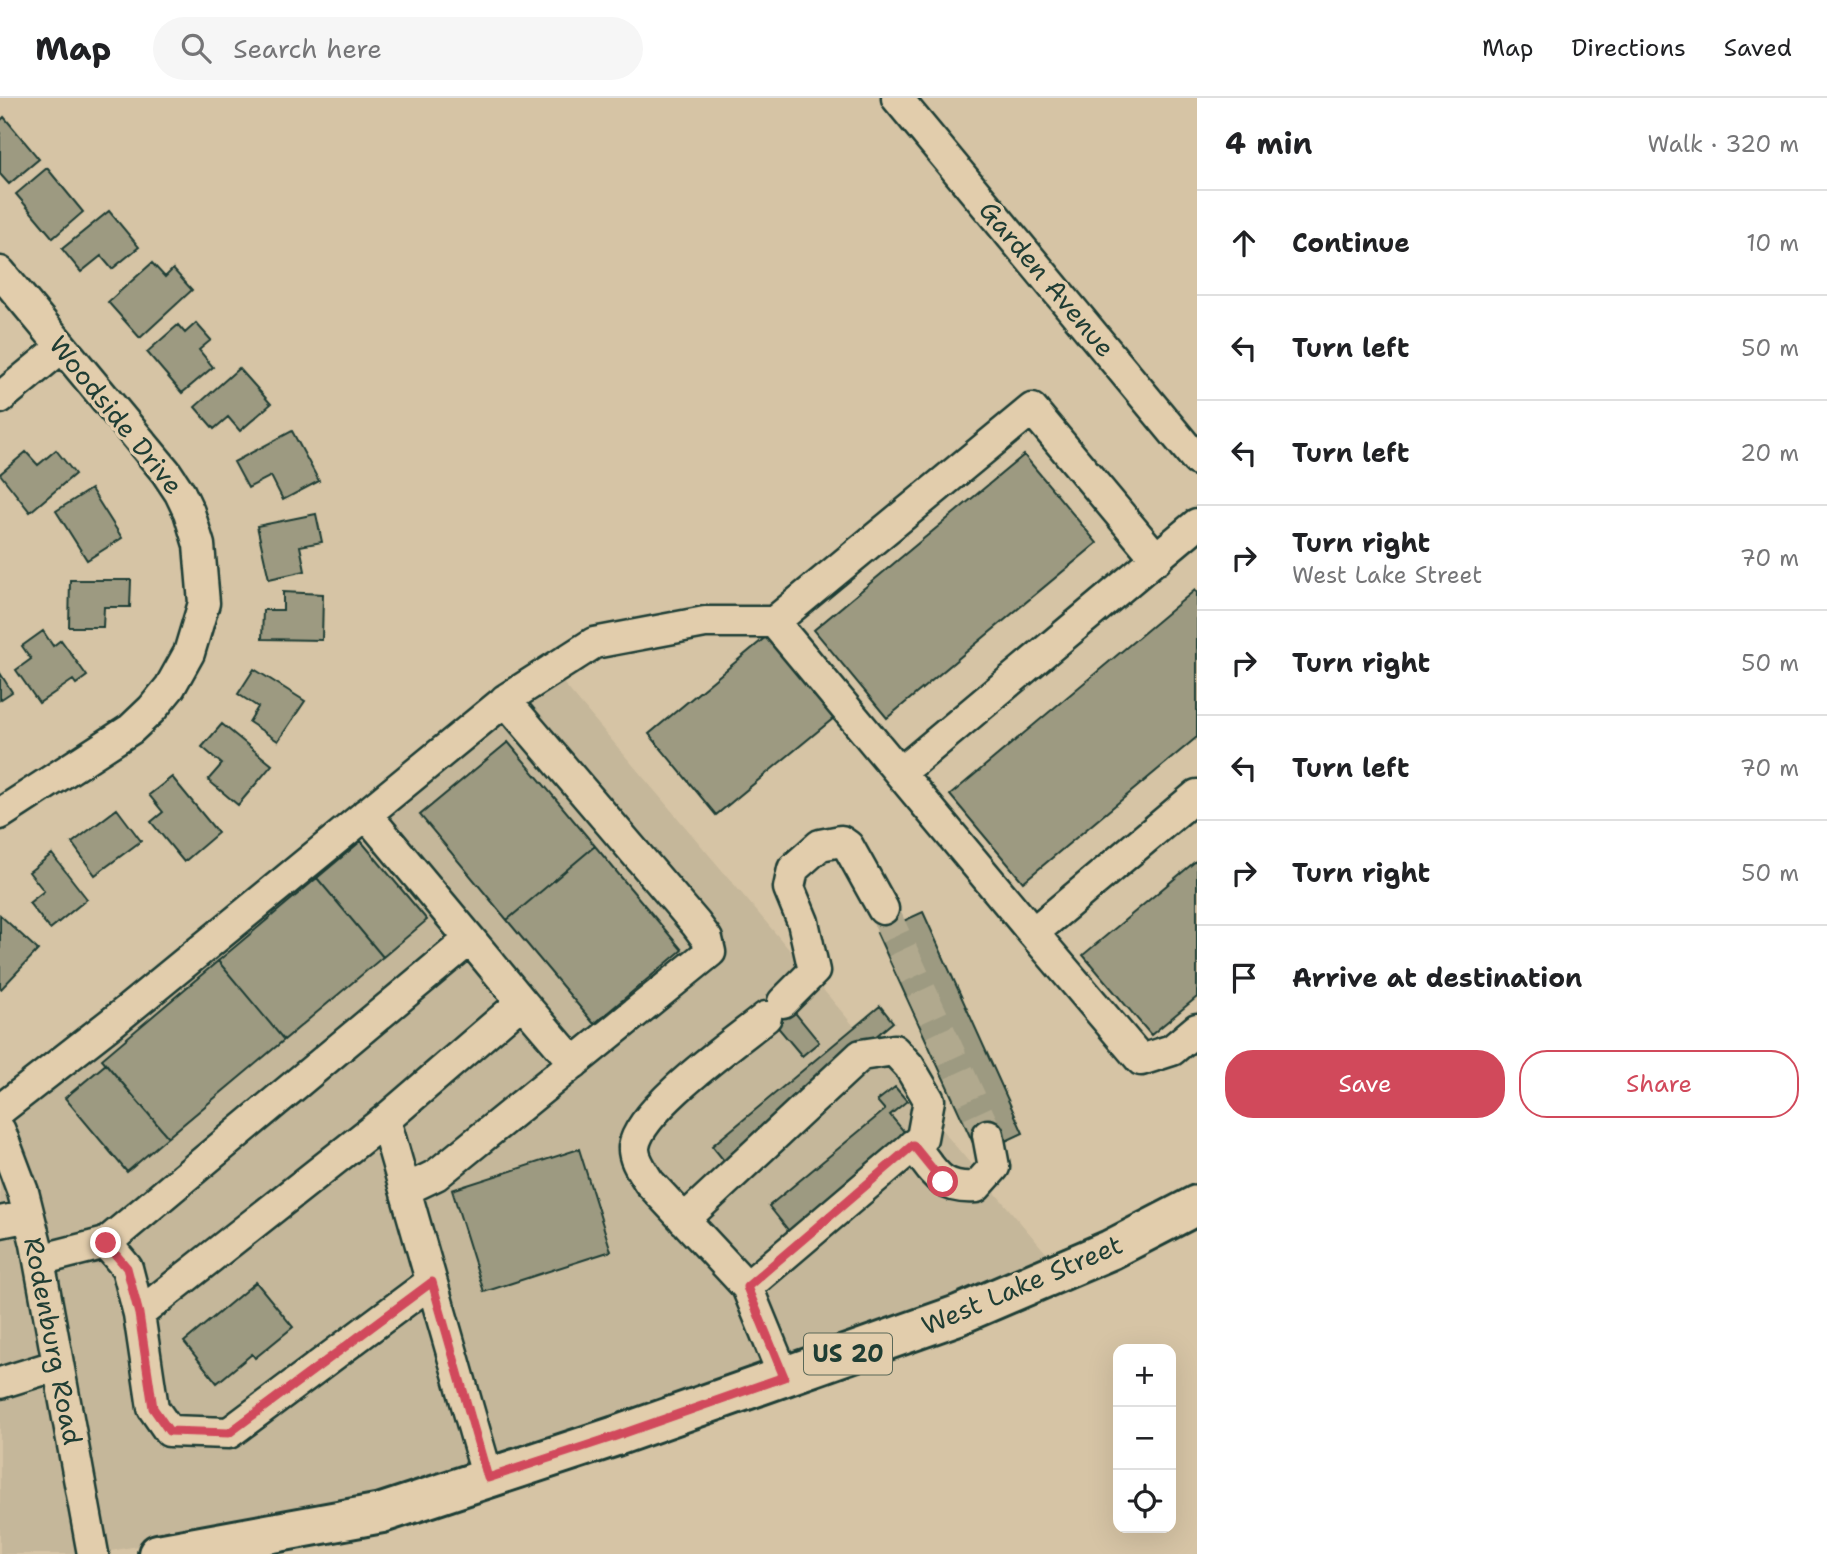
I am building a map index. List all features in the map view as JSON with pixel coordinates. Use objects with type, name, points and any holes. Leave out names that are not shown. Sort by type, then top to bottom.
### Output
[{"type":"main road","name":"West Lake Street","points":[[158,1554],[382,1513],[616,1436],[958,1315],[1110,1250],[1197,1205]]},
{"type":"street","name":"Garden Avenue","points":[[897,98],[1197,460]]},
{"type":"street","name":"Woodside Drive","points":[[0,272],[166,472],[180,493],[200,545],[204,603],[189,653],[170,687],[152,709],[131,729],[0,814]]},
{"type":"street","points":[[0,398],[62,347]]},
{"type":"street","points":[[0,1110],[114,1021],[505,700],[594,643],[705,622],[774,622],[1032,410],[1157,559]]},
{"type":"street","points":[[900,773],[1197,524]]},
{"type":"street","points":[[774,622],[1142,1060],[1172,1050],[1197,1029]]},
{"type":"street","points":[[405,1190],[436,1175],[710,951],[707,939],[696,924],[505,700]]},
{"type":"street","points":[[1033,933],[1197,795]]},
{"type":"street","points":[[366,814],[574,1063]]},
{"type":"street","points":[[784,1377],[747,1287],[649,1182],[636,1161],[634,1148],[639,1134],[652,1114],[705,1066],[774,1010],[814,971],[803,922],[789,888],[793,869],[820,845],[841,841],[848,846],[883,909]]},
{"type":"street","points":[[39,1260],[106,1243],[470,939]]},
{"type":"street","points":[[139,1314],[385,1120],[522,1002]]},
{"type":"street","points":[[684,1220],[861,1055],[894,1050],[909,1066],[929,1100],[922,1138],[747,1287]]},
{"type":"street","points":[[385,1120],[488,1478]]},
{"type":"street","name":"Rodenburg Road","points":[[0,1131],[23,1192],[39,1260],[93,1554]]},
{"type":"street","points":[[913,1145],[943,1182],[960,1188],[976,1187],[994,1167],[988,1135]]},
{"type":"street","points":[[0,1222],[29,1216]]},
{"type":"street","points":[[106,1243],[127,1268],[139,1314],[153,1408],[169,1431],[229,1433],[432,1282]]},
{"type":"street","points":[[0,1383],[58,1365]]},
{"type":"shaded area","points":[[543,659],[1058,1267],[385,1500],[105,1552],[0,1098]]},
{"type":"shaded area","points":[[0,1153],[17,1194],[85,1554],[0,1554]]},
{"type":"building","points":[[4,117],[39,159],[9,184],[0,174],[0,121]]},
{"type":"building","points":[[47,168],[83,212],[53,238],[16,194]]},
{"type":"building","points":[[109,211],[139,247],[112,269],[101,256],[81,272],[62,249]]},
{"type":"building","points":[[152,263],[165,277],[173,269],[192,290],[140,338],[108,302]]},
{"type":"building","points":[[196,323],[211,340],[199,350],[213,367],[182,393],[147,352],[178,325],[185,333]]},
{"type":"building","points":[[239,368],[271,404],[240,431],[228,417],[214,429],[195,407]]},
{"type":"building","points":[[292,431],[319,481],[283,500],[271,476],[248,488],[234,462]]},
{"type":"building","points":[[56,450],[75,474],[30,512],[0,474],[26,452],[38,465]]},
{"type":"building","points":[[1024,455],[1097,543],[887,718],[814,630]]},
{"type":"building","points":[[91,489],[122,538],[87,560],[56,511]]},
{"type":"building","points":[[316,514],[322,542],[300,546],[305,571],[269,579],[257,526]]},
{"type":"building","points":[[70,580],[131,580],[130,607],[104,607],[103,627],[69,627]]},
{"type":"building","points":[[1195,590],[1197,737],[1023,882],[950,795]]},
{"type":"building","points":[[283,592],[323,594],[322,640],[262,639],[263,610],[283,610]]},
{"type":"building","points":[[43,631],[53,646],[61,640],[87,676],[76,684],[73,680],[39,703],[16,670],[31,659],[22,646]]},
{"type":"building","points":[[767,636],[835,717],[716,815],[649,734]]},
{"type":"building","points":[[254,669],[305,701],[278,741],[249,722],[258,707],[238,694]]},
{"type":"building","points":[[0,673],[12,692],[0,700]]},
{"type":"building","points":[[222,724],[272,765],[238,805],[208,780],[222,764],[202,747]]},
{"type":"building","points":[[508,742],[595,846],[507,920],[420,815]]},
{"type":"building","points":[[172,777],[218,833],[184,862],[151,822],[163,812],[149,795]]},
{"type":"building","points":[[117,809],[141,841],[95,875],[72,843]]},
{"type":"building","points":[[361,841],[427,920],[383,957],[317,878]]},
{"type":"building","points":[[595,846],[682,950],[594,1024],[507,920]]},
{"type":"building","points":[[52,854],[87,899],[50,929],[29,903],[44,891],[29,872]]},
{"type":"building","points":[[1197,860],[1197,997],[1151,1035],[1083,955]]},
{"type":"building","points":[[317,878],[383,957],[284,1040],[218,961]]},
{"type":"building","points":[[923,912],[1023,1133],[978,1154],[877,933]]},
{"type":"building","points":[[0,915],[38,950],[1,989],[0,987]]},
{"type":"building","points":[[218,961],[284,1040],[168,1137],[102,1059]]},
{"type":"building","points":[[778,992],[819,1042],[802,1056],[760,1006]]},
{"type":"building","points":[[880,1006],[893,1022],[725,1162],[712,1146]]},
{"type":"building","points":[[106,1064],[168,1137],[127,1172],[65,1098]]},
{"type":"building","points":[[895,1087],[907,1101],[890,1115],[907,1135],[789,1231],[769,1206],[885,1110],[877,1101]]},
{"type":"building","points":[[579,1149],[611,1251],[484,1292],[452,1190]]},
{"type":"building","points":[[256,1282],[293,1327],[255,1358],[252,1354],[217,1383],[184,1342]]},
{"type":"tunnel","points":[[883,909],[988,1135]]},
{"type":"route","points":[[106,1243],[127,1268],[139,1314],[153,1408],[169,1431],[229,1433],[432,1282],[488,1478],[784,1377],[747,1287],[913,1145],[943,1182]]}]
